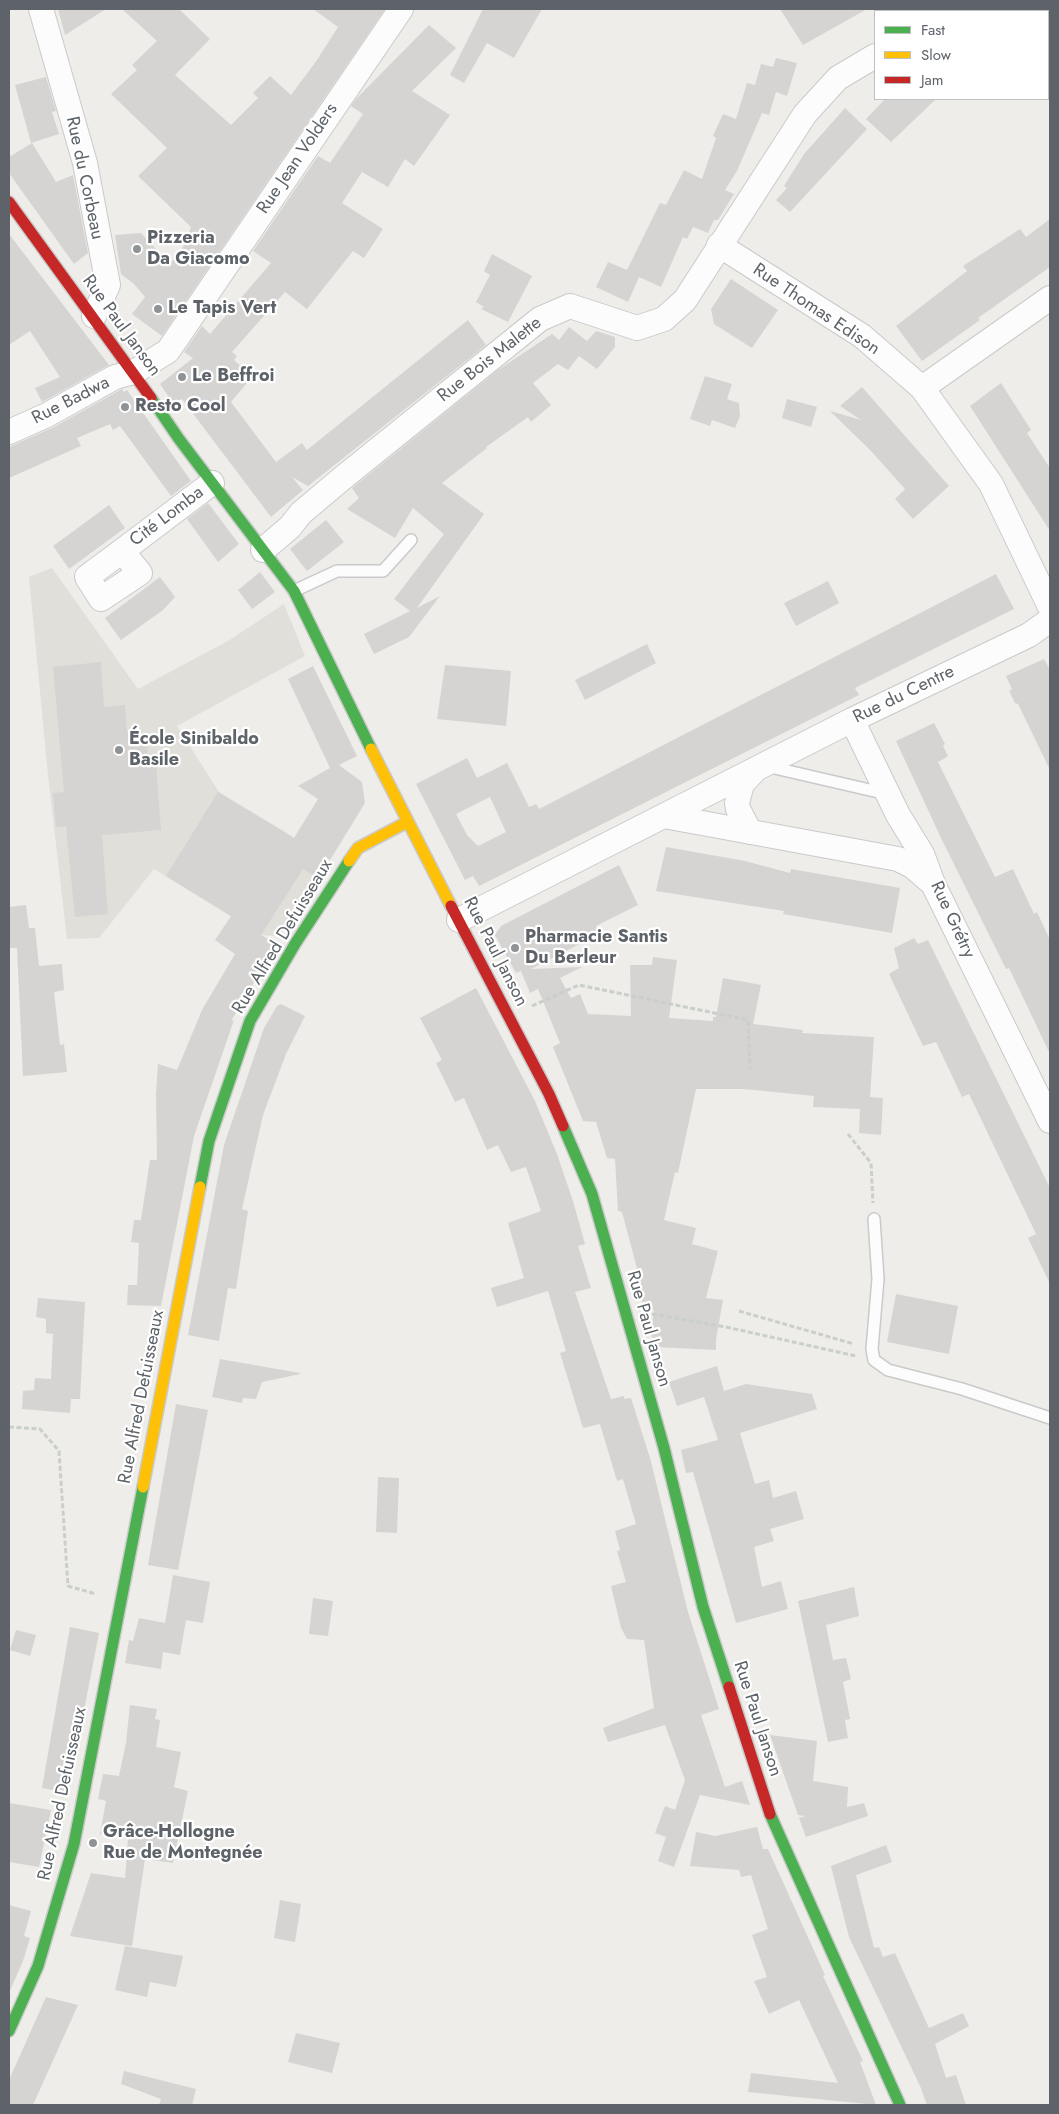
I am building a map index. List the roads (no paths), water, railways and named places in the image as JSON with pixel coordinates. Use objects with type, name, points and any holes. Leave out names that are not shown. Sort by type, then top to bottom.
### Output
[{"type":"street","name":"Rue du Corbeau","points":[[41,9],[85,163],[108,285],[94,316]]},
{"type":"street","name":"Rue Jean Volders","points":[[134,372],[168,351],[401,9]]},
{"type":"street","name":"Rue Bois Malette","points":[[263,550],[290,527],[301,513],[345,476],[540,320],[570,306],[637,328],[664,319],[685,300],[805,114],[838,78],[874,57]]},
{"type":"street","name":"Rue Paul Janson","points":[[9,202],[94,316],[212,483],[294,591],[407,822],[549,1094],[592,1194],[664,1448],[703,1607],[767,1807],[900,2105]]},
{"type":"street","name":"Rue Thomas Edison","points":[[719,245],[862,336],[922,388],[991,484],[1050,607]]},
{"type":"street","points":[[922,388],[1050,298]]},
{"type":"street","name":"Rue Badwa","points":[[9,432],[47,415],[115,378],[134,372]]},
{"type":"street","name":"Cité Lomba","points":[[122,551],[212,483]]},
{"type":"street","name":"Rue du Centre","points":[[459,920],[852,720],[1029,635],[1050,620]]},
{"type":"street","name":"Rue Grétry","points":[[852,720],[890,798],[917,843],[934,886],[1050,1121]]},
{"type":"street","name":"Rue du Centre","points":[[750,832],[738,809],[738,794],[742,784],[760,767]]},
{"type":"street","points":[[866,853],[881,852],[893,843],[897,830],[890,798]]},
{"type":"street","points":[[664,816],[906,862],[934,886]]},
{"type":"street","name":"Rue Alfred Defuisseaux","points":[[9,2031],[38,1966],[74,1844],[209,1140],[250,1021],[295,944],[358,848],[407,822]]},
{"type":"lane","points":[[294,591],[337,571],[383,571],[411,540]]},
{"type":"lane","points":[[760,767],[890,798]]},
{"type":"lane","points":[[874,1219],[878,1279],[873,1355],[888,1370],[962,1389],[1050,1418]]},
{"type":"place","name":"Pizzeria Da Giacomo","points":[[137,249]]},
{"type":"place","name":"Le Tapis Vert","points":[[158,309]]},
{"type":"place","name":"Le Beffroi","points":[[182,377]]},
{"type":"place","name":"Resto Cool","points":[[125,407]]},
{"type":"place","name":"École Sinibaldo Basile","points":[[119,750]]},
{"type":"place","name":"Pharmacie Santis Du Berleur","points":[[515,948]]},
{"type":"place","name":"Grâce-Hollogne Rue de Montegnée","points":[[93,1843]]}]
